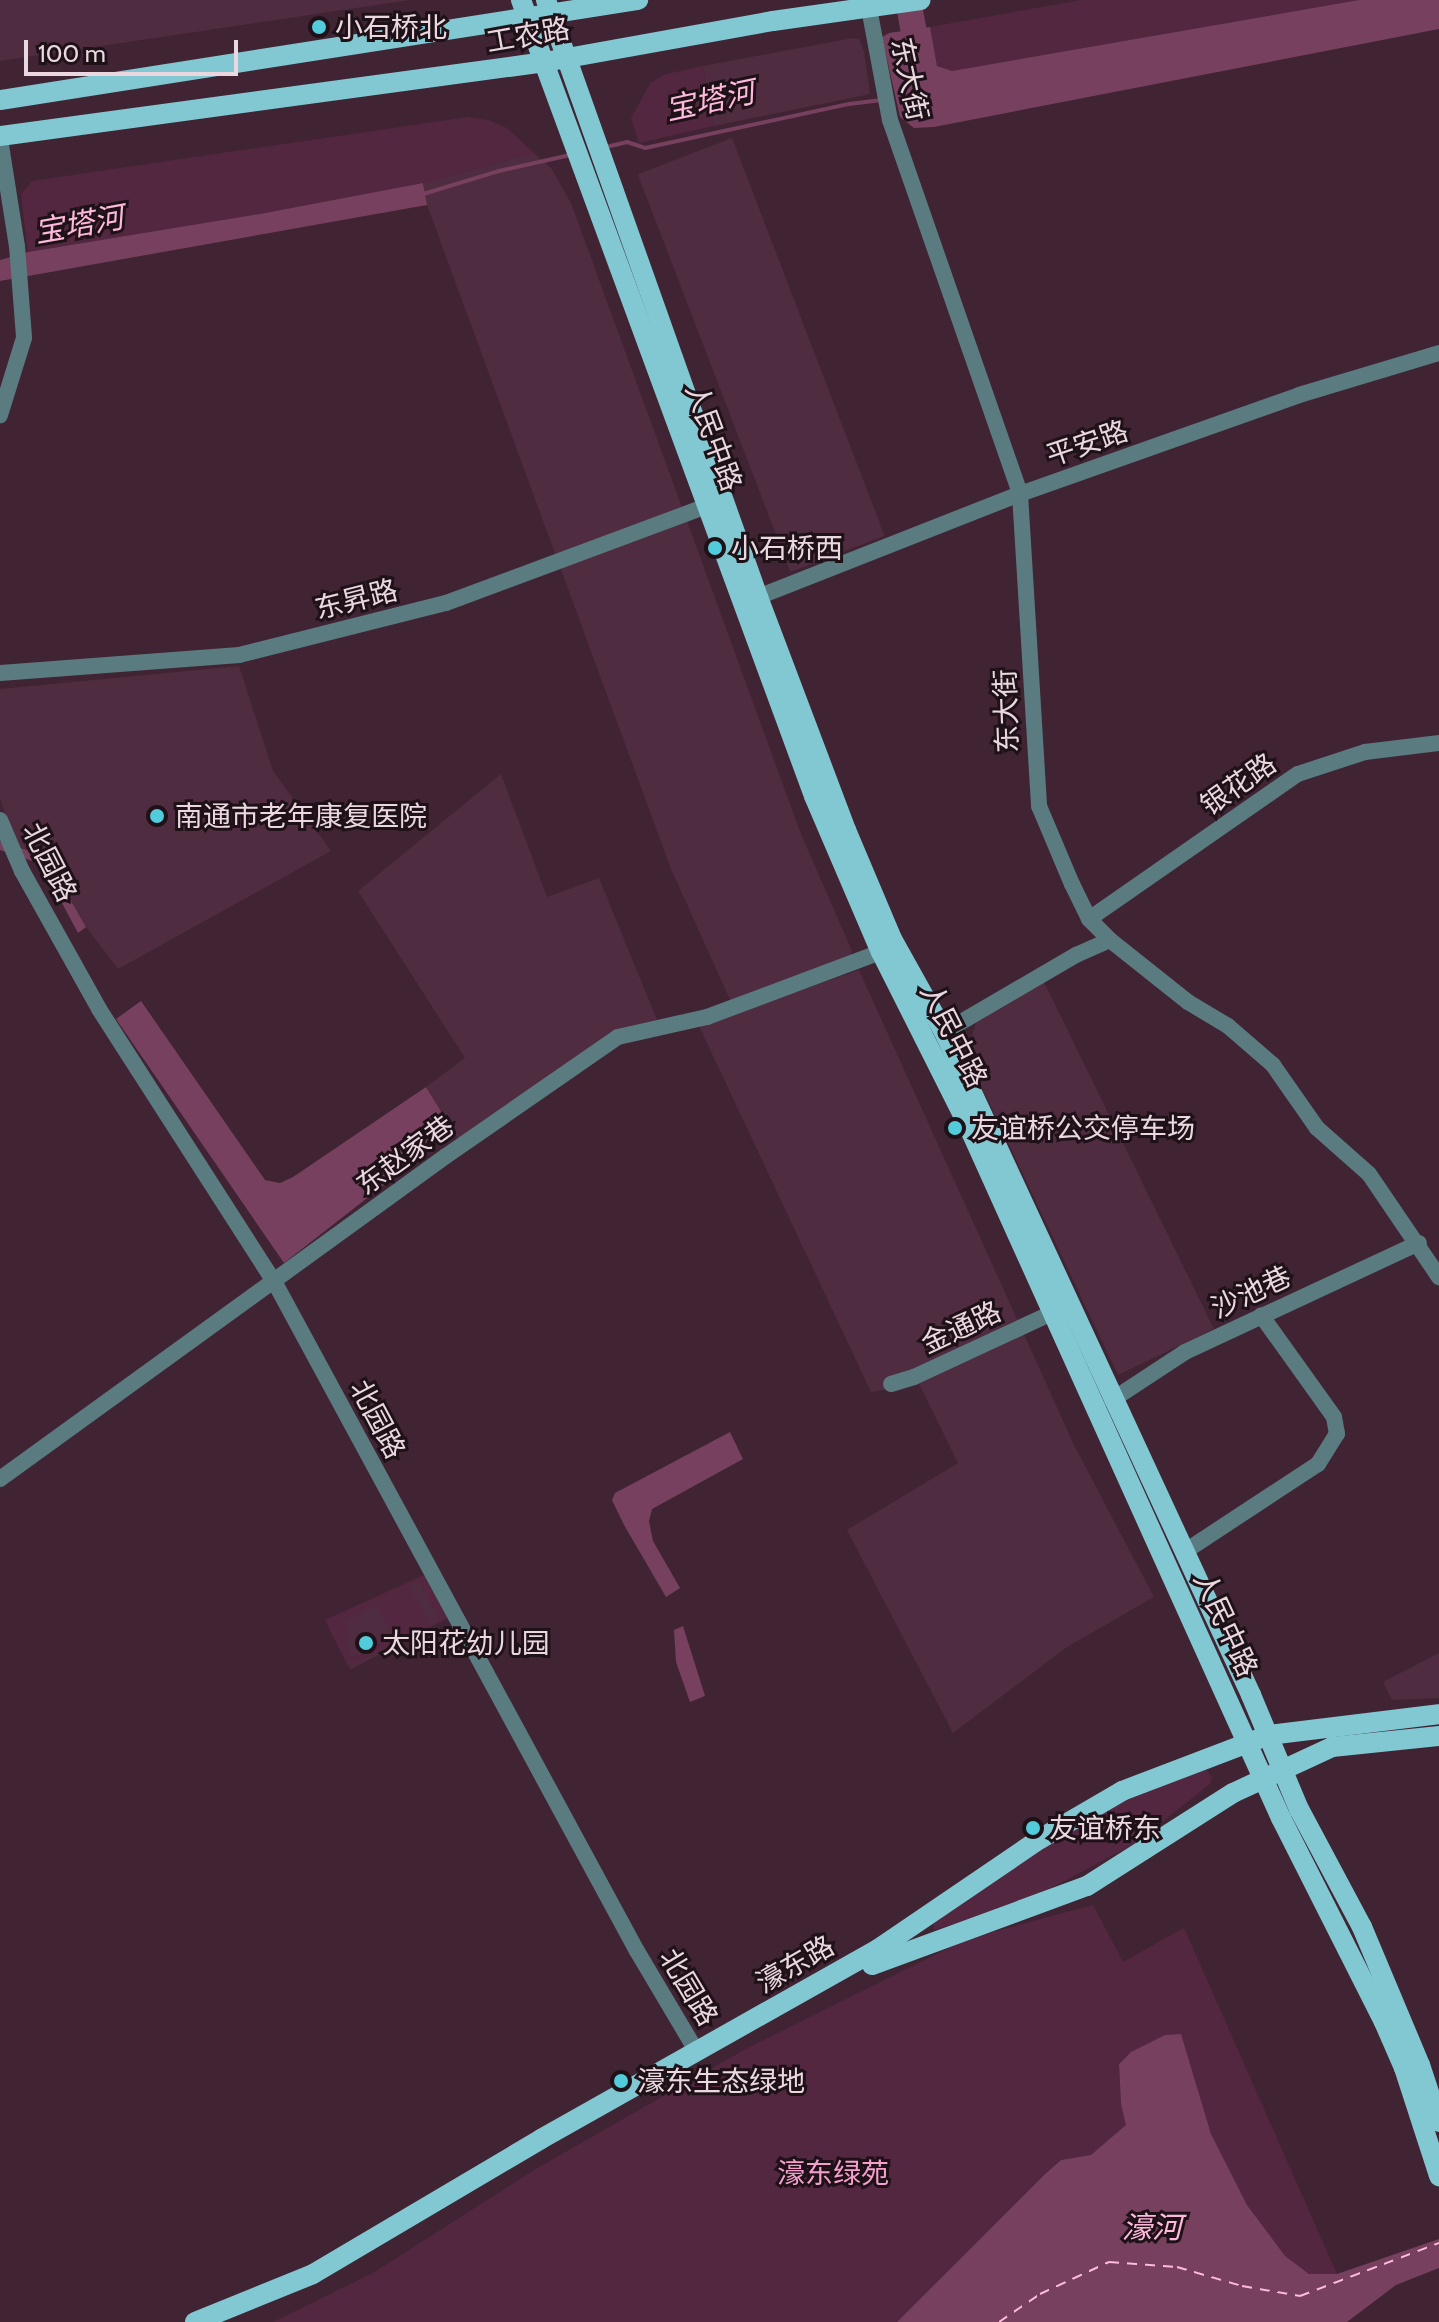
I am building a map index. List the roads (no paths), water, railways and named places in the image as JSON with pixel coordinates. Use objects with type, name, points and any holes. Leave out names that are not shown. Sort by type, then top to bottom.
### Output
[{"type":"main road","name":"工农路","points":[[0,100],[524,9],[638,0]]},
{"type":"main road","name":"工农路","points":[[0,138],[545,62],[921,0]]},
{"type":"main road","name":"人民中路","points":[[549,7],[567,56],[584,137]]},
{"type":"main road","name":"人民中路","points":[[524,9],[545,62],[584,137],[828,789],[884,921],[944,1032],[1269,1735],[1299,1809],[1362,1927],[1412,2066]]},
{"type":"main road","name":"人民中路","points":[[596,170],[709,505],[814,796],[881,952],[967,1123],[1263,1778],[1412,2066]]},
{"type":"main road","name":"濠东路","points":[[195,2322],[313,2274],[878,1949],[1040,1839],[1122,1791],[1269,1735],[1439,1714]]},
{"type":"main road","name":"濠东路","points":[[229,2322],[321,2281],[879,1960],[1087,1886],[1187,1821],[1263,1778],[1332,1747],[1439,1736]]},
{"type":"main road","points":[[1412,2066],[1439,2122]]},
{"type":"main road","points":[[1412,2066],[1439,2176]]},
{"type":"street","name":"东大街","points":[[876,7],[890,120],[1020,494],[1039,806],[1089,919],[1110,940],[1188,1002],[1228,1026],[1273,1065],[1317,1128],[1369,1174],[1419,1243],[1439,1277]]},
{"type":"street","points":[[0,138],[17,246],[24,338],[0,415]]},
{"type":"street","name":"平安路","points":[[758,597],[1020,494],[1299,395],[1439,353]]},
{"type":"street","name":"东昇路","points":[[0,673],[239,655],[446,603],[709,505]]},
{"type":"street","name":"银花路","points":[[1089,919],[1298,774],[1365,752],[1439,743]]},
{"type":"street","name":"北园路","points":[[3,827],[17,860],[99,1009],[275,1283],[622,1923],[697,2052]]},
{"type":"street","points":[[944,1032],[1076,955],[1110,940]]},
{"type":"street","name":"东赵家巷","points":[[0,1479],[275,1283],[446,1156],[618,1037],[707,1017],[881,952]]},
{"type":"street","name":"沙池巷","points":[[1112,1400],[1185,1352],[1419,1243]]},
{"type":"street","name":"金通路","points":[[891,1384],[914,1377],[1052,1313]]},
{"type":"street","points":[[1184,1552],[1318,1464],[1337,1434],[1334,1417],[1261,1315]]},
{"type":"water","points":[[1359,0],[1439,0],[1439,29],[934,127],[914,128],[900,117],[882,37],[889,33],[930,27],[937,66],[952,71]]},
{"type":"water","points":[[423,183],[427,205],[0,281],[0,260],[28,252]]},
{"type":"water","points":[[0,842],[45,855],[86,927],[78,933],[41,864],[0,850]]},
{"type":"water","points":[[141,1001],[265,1180],[280,1183],[293,1177],[426,1087],[453,1131],[284,1263],[116,1019]]},
{"type":"water","points":[[730,1432],[743,1459],[652,1509],[649,1521],[653,1541],[680,1588],[666,1597],[612,1500],[615,1493]]},
{"type":"water","points":[[683,1626],[705,1696],[690,1702],[676,1662],[674,1630]]},
{"type":"water","name":"濠河","points":[[1181,2034],[1211,2134],[1247,2205],[1285,2256],[1309,2274],[1337,2274],[1439,2239],[1439,2268],[1396,2285],[1347,2322],[897,2322],[1061,2160],[1091,2155],[1126,2125],[1121,2104],[1119,2064],[1131,2052],[1165,2035]]},
{"type":"waterway","points":[[908,0],[919,60]]},
{"type":"waterway","name":"宝塔河","points":[[606,147],[627,142],[645,148],[849,104],[882,100]]},
{"type":"waterway","name":"宝塔河","points":[[420,195],[499,171],[570,155]]},
{"type":"place","name":"小石桥北","points":[[319,27]]},
{"type":"place","name":"小石桥西","points":[[715,548]]},
{"type":"place","name":"南通市老年康复医院","points":[[157,816]]},
{"type":"place","name":"友谊桥公交停车场","points":[[955,1128]]},
{"type":"place","name":"太阳花幼儿园","points":[[366,1643]]},
{"type":"place","name":"友谊桥东","points":[[1033,1828]]},
{"type":"place","name":"濠东生态绿地","points":[[621,2081]]},
{"type":"park label","name":"濠东绿苑","points":[[833,2173]]}]
